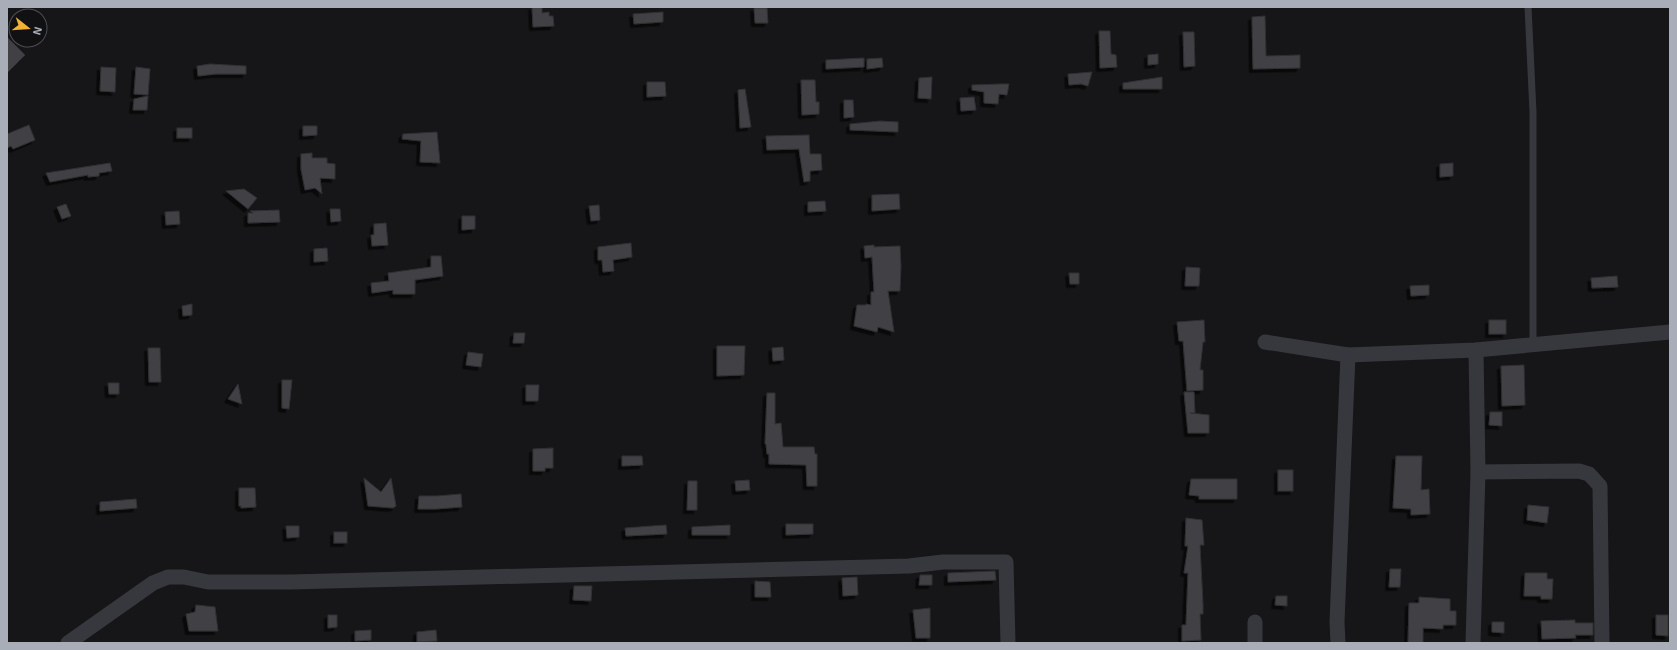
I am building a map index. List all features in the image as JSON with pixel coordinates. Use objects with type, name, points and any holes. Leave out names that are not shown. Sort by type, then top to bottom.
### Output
[{"type":"street","points":[[1265,342],[1348,355],[1476,350],[1670,332]]},
{"type":"street","points":[[1473,643],[1478,472],[1476,350]]},
{"type":"street","points":[[1338,643],[1337,622],[1348,355]]},
{"type":"street","points":[[1478,472],[1579,471],[1589,474],[1600,486],[1602,643]]},
{"type":"street","points":[[68,643],[153,583],[168,577],[184,577],[208,582],[291,582],[909,566],[943,562],[1006,562],[1008,643]]},
{"type":"street","points":[[1255,622],[1255,643]]},
{"type":"lane","points":[[1528,7],[1533,112],[1533,345]]},
{"type":"building","points":[[532,7],[542,7],[542,13],[549,12],[549,16],[553,16],[554,26],[533,27]]},
{"type":"building","points":[[754,8],[767,8],[768,23],[755,23]]},
{"type":"building","points":[[663,12],[663,22],[634,24],[633,14]]},
{"type":"building","points":[[1265,16],[1266,56],[1300,55],[1300,68],[1253,69],[1252,17]]},
{"type":"building","points":[[1099,31],[1110,31],[1111,54],[1116,55],[1117,67],[1100,68]]},
{"type":"building","points":[[1183,32],[1194,32],[1195,66],[1184,67]]},
{"type":"building","points":[[7,37],[8,48],[18,48],[25,55],[7,73]]},
{"type":"building","points":[[1158,54],[1158,64],[1148,65],[1148,55]]},
{"type":"building","points":[[864,58],[864,67],[826,69],[826,60]]},
{"type":"building","points":[[882,58],[883,67],[867,69],[867,59]]},
{"type":"building","points":[[210,64],[246,66],[246,74],[216,74],[198,76],[197,66]]},
{"type":"building","points":[[101,67],[116,68],[115,92],[100,91]]},
{"type":"building","points":[[136,67],[150,69],[148,95],[134,94]]},
{"type":"building","points":[[1092,72],[1088,86],[1081,84],[1069,85],[1068,74]]},
{"type":"building","points":[[932,77],[931,99],[918,98],[919,78]]},
{"type":"building","points":[[1162,77],[1162,89],[1123,89],[1123,83]]},
{"type":"building","points":[[801,80],[815,80],[816,102],[819,102],[819,114],[802,115]]},
{"type":"building","points":[[647,82],[665,82],[666,96],[647,97]]},
{"type":"building","points":[[1009,84],[1007,95],[999,94],[998,104],[984,103],[984,92],[972,90],[972,85]]},
{"type":"building","points":[[745,89],[751,127],[740,128],[738,90]]},
{"type":"building","points":[[148,96],[147,110],[133,110],[134,99]]},
{"type":"building","points":[[974,97],[976,110],[961,111],[960,98]]},
{"type":"building","points":[[844,100],[853,100],[854,117],[844,118]]},
{"type":"building","points":[[880,121],[898,122],[898,132],[850,130],[850,124]]},
{"type":"building","points":[[29,125],[35,140],[13,149],[11,146],[7,148],[7,134]]},
{"type":"building","points":[[303,126],[317,126],[317,135],[303,136]]},
{"type":"building","points":[[177,128],[192,128],[192,138],[177,138]]},
{"type":"building","points":[[437,132],[440,163],[420,162],[421,141],[402,139],[403,134]]},
{"type":"building","points":[[809,135],[810,154],[821,154],[822,170],[810,171],[810,181],[804,182],[799,149],[767,150],[766,136]]},
{"type":"building","points":[[312,153],[312,158],[327,158],[327,163],[335,164],[335,179],[320,178],[322,194],[315,188],[305,190],[301,169],[301,154]]},
{"type":"building","points":[[110,163],[112,171],[99,173],[99,176],[88,177],[88,175],[50,182],[46,173]]},
{"type":"building","points":[[1453,163],[1453,176],[1440,177],[1440,164]]},
{"type":"building","points":[[244,189],[257,198],[248,209],[226,191]]},
{"type":"building","points":[[899,194],[900,209],[872,211],[872,195]]},
{"type":"building","points":[[825,201],[826,211],[808,212],[808,202]]},
{"type":"building","points":[[66,204],[71,216],[62,219],[57,207]]},
{"type":"building","points":[[599,205],[600,220],[591,221],[589,206]]},
{"type":"building","points":[[330,209],[340,209],[341,221],[331,222]]},
{"type":"building","points":[[279,210],[280,222],[248,223],[248,213],[253,213],[250,211]]},
{"type":"building","points":[[179,211],[180,224],[166,225],[165,212]]},
{"type":"building","points":[[462,216],[475,216],[475,229],[462,230]]},
{"type":"building","points":[[386,223],[388,245],[372,246],[371,235],[374,235],[374,224]]},
{"type":"building","points":[[631,243],[632,257],[613,260],[614,271],[603,272],[602,260],[598,260],[598,247]]},
{"type":"building","points":[[874,245],[874,247],[900,246],[900,291],[888,291],[894,332],[878,327],[877,332],[854,326],[857,305],[871,305],[871,292],[874,292],[872,257],[865,258],[864,246]]},
{"type":"building","points":[[327,248],[328,261],[314,262],[314,249]]},
{"type":"building","points":[[431,256],[441,256],[443,276],[415,280],[415,294],[393,294],[393,290],[372,293],[371,283],[389,281],[388,273],[431,267]]},
{"type":"building","points":[[1186,267],[1200,268],[1199,286],[1185,286]]},
{"type":"building","points":[[1069,273],[1079,273],[1079,284],[1070,284]]},
{"type":"building","points":[[1617,276],[1618,287],[1592,288],[1591,278]]},
{"type":"building","points":[[1429,285],[1429,295],[1411,296],[1410,286]]},
{"type":"building","points":[[192,304],[192,315],[183,316],[182,306]]},
{"type":"building","points":[[1204,320],[1205,342],[1203,342],[1200,370],[1203,370],[1203,390],[1187,391],[1183,341],[1179,341],[1177,322]]},
{"type":"building","points":[[1489,320],[1506,320],[1506,334],[1489,334]]},
{"type":"building","points":[[514,333],[525,333],[524,343],[513,343]]},
{"type":"building","points":[[717,346],[745,346],[744,375],[717,376]]},
{"type":"building","points":[[783,347],[784,360],[773,361],[772,348]]},
{"type":"building","points":[[148,348],[160,348],[161,382],[149,382]]},
{"type":"building","points":[[468,352],[483,354],[481,367],[466,365]]},
{"type":"building","points":[[1524,365],[1525,405],[1502,406],[1501,366]]},
{"type":"building","points":[[282,380],[292,380],[289,409],[282,408]]},
{"type":"building","points":[[108,383],[119,383],[119,394],[109,394]]},
{"type":"building","points":[[238,384],[242,404],[228,399]]},
{"type":"building","points":[[526,385],[539,385],[538,401],[526,401]]},
{"type":"building","points":[[1184,392],[1194,392],[1195,413],[1190,413],[1209,415],[1209,433],[1188,433]]},
{"type":"building","points":[[767,393],[775,393],[775,424],[781,423],[783,447],[814,447],[815,454],[817,454],[817,486],[807,486],[806,465],[769,464],[769,454],[767,454],[765,444]]},
{"type":"building","points":[[1490,412],[1502,412],[1502,426],[1489,425]]},
{"type":"building","points":[[553,448],[553,468],[545,468],[545,471],[533,471],[533,449]]},
{"type":"building","points":[[622,456],[642,456],[643,465],[622,466]]},
{"type":"building","points":[[1396,456],[1422,456],[1421,490],[1429,489],[1430,514],[1411,515],[1411,509],[1393,508]]},
{"type":"building","points":[[1278,470],[1293,470],[1293,491],[1278,491]]},
{"type":"building","points":[[364,478],[381,492],[391,478],[396,506],[393,508],[368,506]]},
{"type":"building","points":[[1191,479],[1237,479],[1237,499],[1199,499],[1199,496],[1189,495]]},
{"type":"building","points":[[749,480],[750,490],[736,491],[735,481]]},
{"type":"building","points":[[688,481],[697,481],[697,510],[687,510]]},
{"type":"building","points":[[239,488],[255,488],[256,507],[241,508],[241,506],[239,506]]},
{"type":"building","points":[[461,494],[462,507],[418,509],[419,496]]},
{"type":"building","points":[[136,499],[137,508],[100,511],[100,502]]},
{"type":"building","points":[[1528,505],[1549,507],[1547,523],[1527,520]]},
{"type":"building","points":[[1186,518],[1202,520],[1204,545],[1200,545],[1203,614],[1200,614],[1201,640],[1182,641],[1182,625],[1186,625],[1188,573],[1184,573],[1188,546],[1185,546]]},
{"type":"building","points":[[786,524],[813,524],[813,534],[786,535]]},
{"type":"building","points":[[666,525],[667,534],[626,536],[625,528]]},
{"type":"building","points":[[730,525],[730,535],[692,535],[692,527]]},
{"type":"building","points":[[286,526],[299,526],[299,537],[287,538]]},
{"type":"building","points":[[334,532],[347,532],[347,543],[334,543]]},
{"type":"building","points":[[1390,569],[1401,569],[1400,587],[1389,587]]},
{"type":"building","points":[[995,571],[996,580],[948,582],[948,573]]},
{"type":"building","points":[[1525,573],[1547,573],[1547,579],[1553,579],[1552,599],[1541,599],[1541,596],[1524,596]]},
{"type":"building","points":[[920,575],[932,575],[932,585],[919,585]]},
{"type":"building","points":[[857,577],[858,595],[843,596],[842,578]]},
{"type":"building","points":[[755,581],[770,582],[771,597],[755,597]]},
{"type":"building","points":[[574,586],[592,586],[591,601],[573,600]]},
{"type":"building","points":[[1276,596],[1287,596],[1287,606],[1275,605]]},
{"type":"building","points":[[1419,597],[1450,599],[1450,611],[1456,611],[1456,625],[1443,625],[1443,629],[1423,628],[1423,643],[1408,643],[1409,603],[1419,603]]},
{"type":"building","points":[[196,605],[215,607],[218,631],[189,631],[186,614],[195,612]]},
{"type":"building","points":[[930,608],[930,638],[916,638],[913,610]]},
{"type":"building","points":[[328,615],[337,615],[337,627],[328,628]]},
{"type":"building","points":[[1656,615],[1668,615],[1668,636],[1656,635]]},
{"type":"building","points":[[1575,620],[1575,623],[1593,623],[1593,635],[1575,635],[1576,638],[1542,639],[1541,621]]},
{"type":"building","points":[[1492,622],[1504,622],[1504,633],[1492,632]]},
{"type":"building","points":[[371,630],[371,640],[355,641],[355,631]]},
{"type":"building","points":[[436,630],[437,641],[417,642],[417,632]]}]
